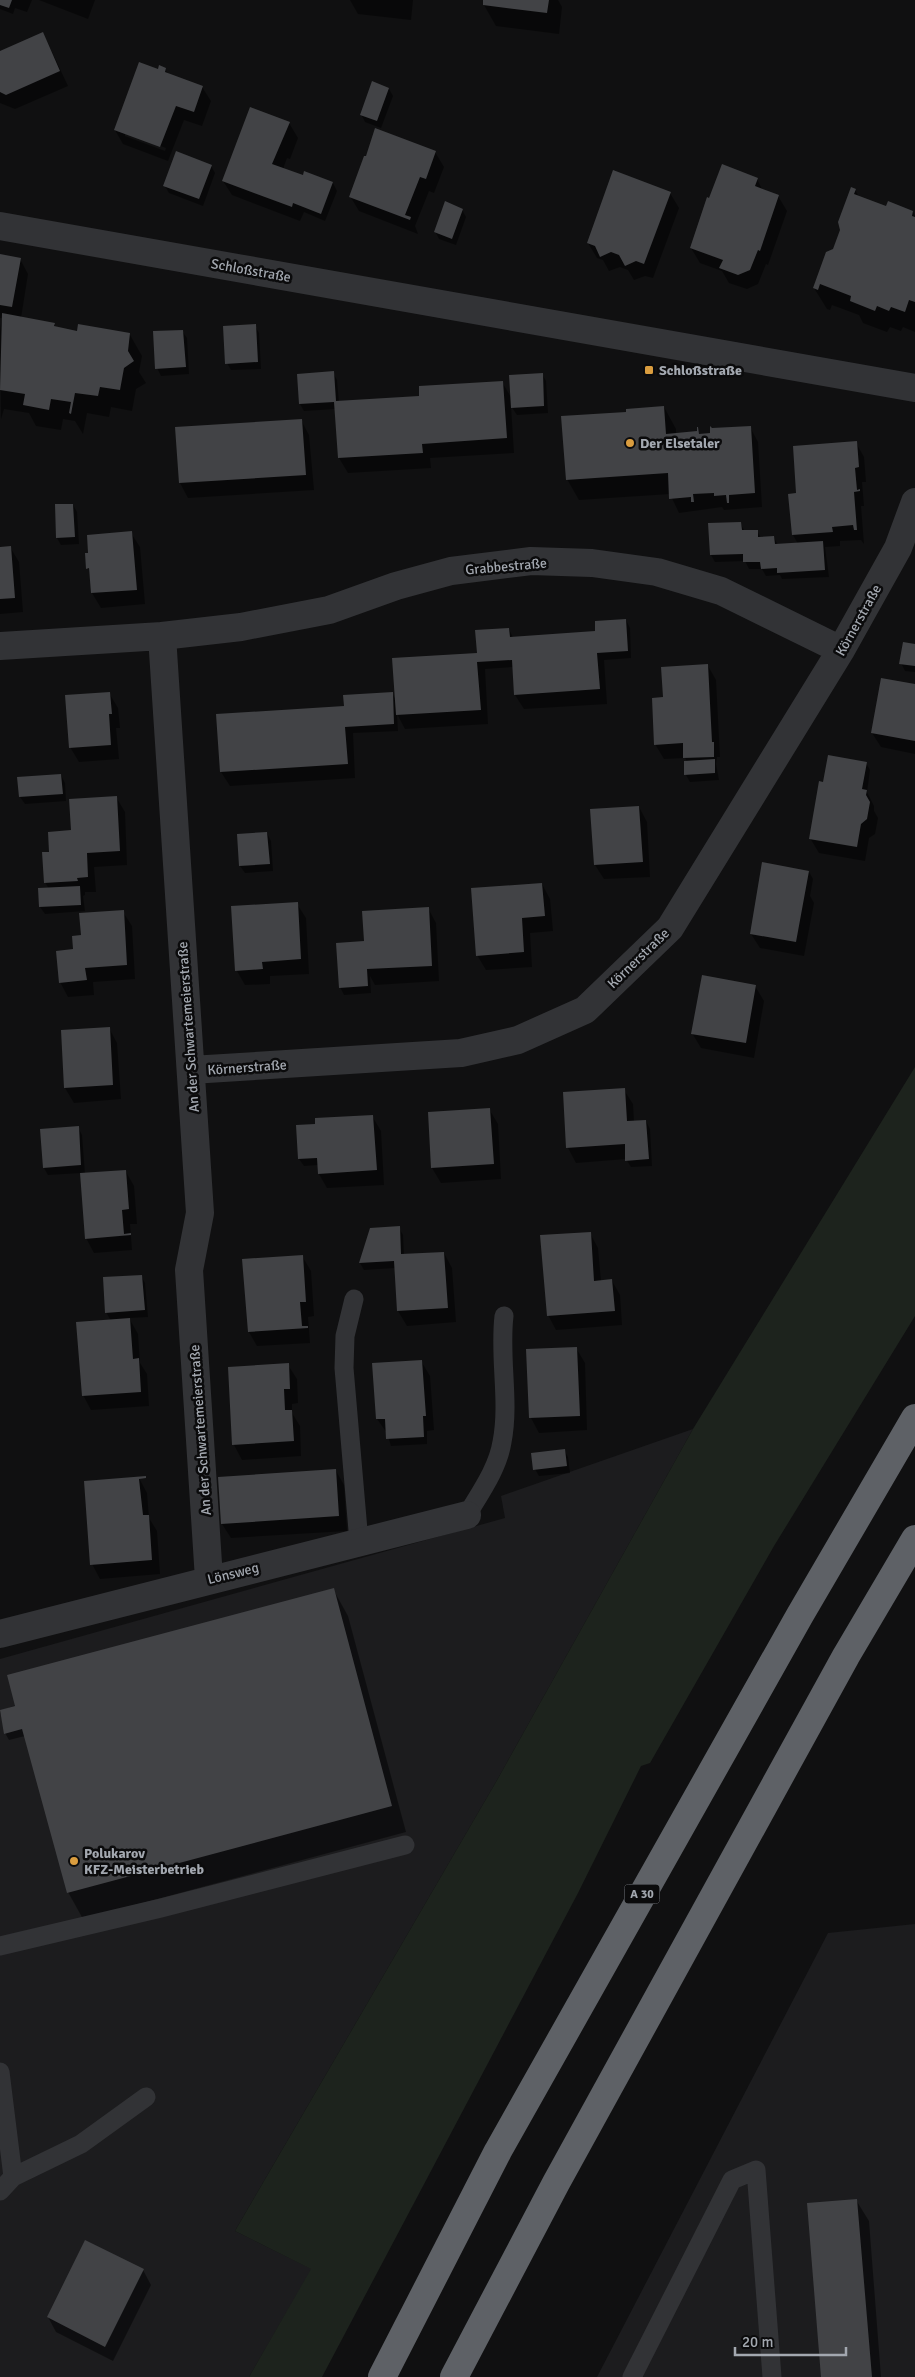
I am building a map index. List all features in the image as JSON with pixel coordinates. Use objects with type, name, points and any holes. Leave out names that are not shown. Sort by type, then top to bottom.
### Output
[{"type":"highway","name":"A 30","points":[[382,2377],[498,2151],[800,1615],[915,1418]]},
{"type":"highway","points":[[454,2377],[556,2183],[750,1829],[846,1656],[915,1539]]},
{"type":"street","name":"Schloßstraße","points":[[0,226],[915,388]]},
{"type":"street","name":"Körnerstraße","points":[[191,1070],[461,1053],[518,1040],[585,1010],[670,928],[841,650],[898,548],[915,502]]},
{"type":"street","name":"Grabbestraße","points":[[162,636],[241,627],[319,612],[451,570],[531,561],[592,563],[658,572],[721,591],[841,650]]},
{"type":"street","points":[[0,646],[162,636]]},
{"type":"street","name":"An der Schwartemeierstraße","points":[[162,636],[200,1213],[190,1270],[210,1579]]},
{"type":"street","name":"Lönsweg","points":[[0,1634],[467,1515]]},
{"type":"lane","points":[[354,1299],[345,1336],[344,1368],[359,1542]]},
{"type":"lane","points":[[467,1515],[490,1474],[502,1444],[505,1410],[501,1340],[504,1316]]},
{"type":"lane","points":[[0,1946],[161,1908],[405,1845]]},
{"type":"lane","points":[[0,2072],[13,2177]]},
{"type":"lane","points":[[0,2191],[13,2177],[81,2144],[146,2097]]},
{"type":"lane","points":[[632,2377],[732,2180],[756,2170],[772,2377]]},
{"type":"shaded area","points":[[915,1067],[915,1316],[774,1546],[650,1763],[641,1766],[578,1893],[322,2377],[249,2377],[311,2269],[235,2231],[496,1782],[693,1429]]},
{"type":"shaded area","points":[[693,1429],[496,1782],[235,2231],[312,2269],[249,2377],[0,2377],[0,1659],[505,1518],[501,1496]]},
{"type":"shaded area","points":[[915,1924],[915,2377],[597,2377],[828,1933]]},
{"type":"building","points":[[0,0],[12,0],[9,8],[0,5]]},
{"type":"building","points":[[483,0],[549,0],[547,13],[483,5]]},
{"type":"building","points":[[43,32],[60,71],[6,95],[0,92],[0,51]]},
{"type":"building","points":[[139,62],[158,69],[159,65],[166,68],[165,72],[203,86],[194,112],[176,106],[160,147],[114,130]]},
{"type":"building","points":[[372,81],[389,88],[377,121],[360,115]]},
{"type":"building","points":[[250,107],[290,122],[272,164],[303,175],[304,171],[333,182],[321,214],[293,203],[292,207],[222,181]]},
{"type":"building","points":[[375,128],[436,151],[426,179],[420,177],[405,215],[411,217],[410,220],[349,197]]},
{"type":"building","points":[[176,151],[212,165],[199,199],[163,186]]},
{"type":"building","points":[[722,164],[758,178],[755,186],[779,195],[760,251],[758,250],[750,270],[738,275],[719,268],[723,260],[690,248],[707,197],[709,198]]},
{"type":"building","points":[[613,170],[671,192],[644,264],[636,261],[625,266],[619,255],[611,252],[600,257],[595,246],[587,243]]},
{"type":"building","points":[[851,187],[856,189],[854,194],[886,206],[888,201],[913,211],[912,216],[915,217],[915,302],[909,300],[905,312],[891,307],[889,311],[877,306],[875,311],[850,301],[851,296],[820,284],[818,290],[813,288],[826,252],[833,249],[840,230],[838,222]]},
{"type":"building","points":[[445,201],[463,209],[452,239],[434,232]]},
{"type":"building","points":[[0,254],[21,258],[12,307],[0,305]]},
{"type":"building","points":[[2,313],[55,323],[54,326],[77,331],[78,324],[130,333],[128,351],[134,361],[124,368],[120,390],[100,387],[98,396],[75,393],[71,414],[69,413],[71,402],[51,399],[49,410],[23,405],[25,394],[0,390]]},
{"type":"building","points":[[256,324],[258,362],[225,364],[223,326]]},
{"type":"building","points":[[183,330],[186,367],[155,369],[153,331]]},
{"type":"building","points":[[334,371],[336,401],[419,396],[419,386],[503,381],[507,438],[422,444],[423,453],[338,458],[334,402],[299,404],[297,374]]},
{"type":"building","points":[[543,373],[544,406],[511,408],[509,375]]},
{"type":"building","points":[[664,406],[666,434],[697,431],[697,427],[699,434],[710,433],[710,426],[712,428],[751,426],[755,493],[729,495],[729,503],[727,503],[726,495],[714,496],[714,493],[693,494],[694,502],[691,502],[691,497],[669,499],[668,473],[566,480],[561,416],[626,412],[626,409]]},
{"type":"building","points":[[302,419],[306,475],[179,483],[175,427]]},
{"type":"building","points":[[857,441],[859,467],[855,468],[857,490],[860,489],[860,491],[854,492],[857,530],[854,530],[853,525],[832,527],[833,532],[792,535],[788,494],[796,493],[793,446]]},
{"type":"building","points":[[55,504],[73,504],[75,537],[56,538]]},
{"type":"building","points":[[741,522],[742,530],[758,530],[758,537],[774,536],[775,544],[823,541],[825,570],[777,573],[777,568],[761,569],[760,562],[743,562],[743,554],[710,555],[708,523]]},
{"type":"building","points":[[132,531],[137,590],[91,593],[89,568],[86,569],[85,553],[88,553],[87,535]]},
{"type":"building","points":[[11,546],[15,598],[0,599],[0,547]]},
{"type":"building","points":[[626,619],[628,651],[597,653],[600,689],[514,695],[512,660],[477,662],[481,710],[396,715],[392,658],[477,653],[475,630],[509,628],[510,637],[595,631],[595,621]]},
{"type":"building","points":[[903,642],[915,644],[915,666],[899,664]]},
{"type":"building","points":[[708,664],[714,757],[683,758],[683,743],[654,745],[652,698],[663,697],[661,667]]},
{"type":"building","points":[[881,678],[915,684],[915,741],[871,733]]},
{"type":"building","points":[[110,692],[112,714],[109,714],[111,745],[69,748],[65,695]]},
{"type":"building","points":[[393,692],[394,724],[345,727],[348,764],[220,772],[216,714],[344,706],[343,695]]},
{"type":"building","points":[[828,755],[867,762],[862,789],[867,790],[866,795],[870,802],[867,819],[861,824],[857,847],[809,839],[819,781],[823,782]]},
{"type":"building","points":[[715,759],[715,773],[684,775],[684,761]]},
{"type":"building","points":[[61,774],[63,794],[19,797],[17,777]]},
{"type":"building","points":[[117,796],[120,851],[87,853],[88,877],[77,878],[78,881],[44,883],[42,852],[49,852],[48,832],[71,830],[69,799]]},
{"type":"building","points":[[639,806],[643,862],[594,865],[590,809]]},
{"type":"building","points":[[267,832],[270,864],[239,866],[237,834]]},
{"type":"building","points":[[762,862],[809,871],[796,942],[750,934]]},
{"type":"building","points":[[542,883],[545,916],[522,918],[524,952],[476,956],[471,888]]},
{"type":"building","points":[[80,886],[81,905],[39,907],[38,888]]},
{"type":"building","points":[[298,902],[301,959],[262,962],[263,969],[235,971],[231,906]]},
{"type":"building","points":[[429,907],[432,966],[367,969],[368,986],[339,988],[336,943],[364,941],[362,911]]},
{"type":"building","points":[[124,910],[127,965],[85,968],[87,980],[59,983],[56,951],[73,949],[72,936],[81,935],[79,913]]},
{"type":"building","points":[[702,975],[756,985],[746,1043],[691,1034]]},
{"type":"building","points":[[110,1027],[113,1085],[64,1088],[61,1030]]},
{"type":"building","points":[[625,1088],[627,1121],[646,1120],[649,1159],[625,1161],[625,1144],[566,1148],[563,1092]]},
{"type":"building","points":[[490,1108],[494,1164],[431,1168],[428,1112]]},
{"type":"building","points":[[373,1115],[377,1170],[318,1174],[317,1158],[298,1159],[296,1125],[315,1124],[315,1118]]},
{"type":"building","points":[[79,1126],[81,1165],[43,1168],[40,1129]]},
{"type":"building","points":[[126,1170],[129,1209],[122,1210],[124,1234],[131,1233],[131,1235],[85,1239],[80,1173]]},
{"type":"building","points":[[400,1226],[401,1254],[444,1252],[448,1308],[397,1311],[394,1261],[359,1263],[370,1228]]},
{"type":"building","points":[[591,1232],[594,1281],[612,1279],[615,1311],[547,1316],[540,1235]]},
{"type":"building","points":[[303,1255],[306,1302],[300,1302],[302,1326],[308,1326],[308,1328],[248,1332],[242,1259]]},
{"type":"building","points":[[142,1275],[145,1310],[105,1313],[103,1277]]},
{"type":"building","points":[[130,1318],[133,1359],[139,1358],[141,1392],[82,1396],[76,1322]]},
{"type":"building","points":[[577,1347],[580,1416],[529,1418],[526,1349]]},
{"type":"building","points":[[422,1360],[426,1416],[423,1416],[424,1437],[386,1439],[385,1419],[376,1419],[372,1363]]},
{"type":"building","points":[[289,1363],[290,1389],[284,1389],[285,1410],[292,1410],[294,1441],[232,1445],[228,1367]]},
{"type":"building","points":[[565,1449],[567,1466],[533,1470],[531,1453]]},
{"type":"building","points":[[336,1469],[339,1516],[221,1524],[218,1477]]},
{"type":"building","points":[[146,1476],[146,1478],[139,1479],[143,1515],[149,1515],[152,1560],[90,1565],[84,1481]]},
{"type":"building","points":[[334,1588],[392,1806],[67,1893],[22,1729],[4,1734],[0,1710],[15,1706],[7,1675]]},
{"type":"building","points":[[857,2199],[872,2377],[821,2377],[807,2203]]},
{"type":"building","points":[[85,2240],[144,2269],[105,2347],[47,2317]]},
{"type":"place","name":"Schloßstraße","points":[[649,370]]},
{"type":"place","name":"Der Elsetaler","points":[[630,443]]},
{"type":"place","name":"Polukarov KFZ-Meisterbetrieb","points":[[74,1861]]}]
